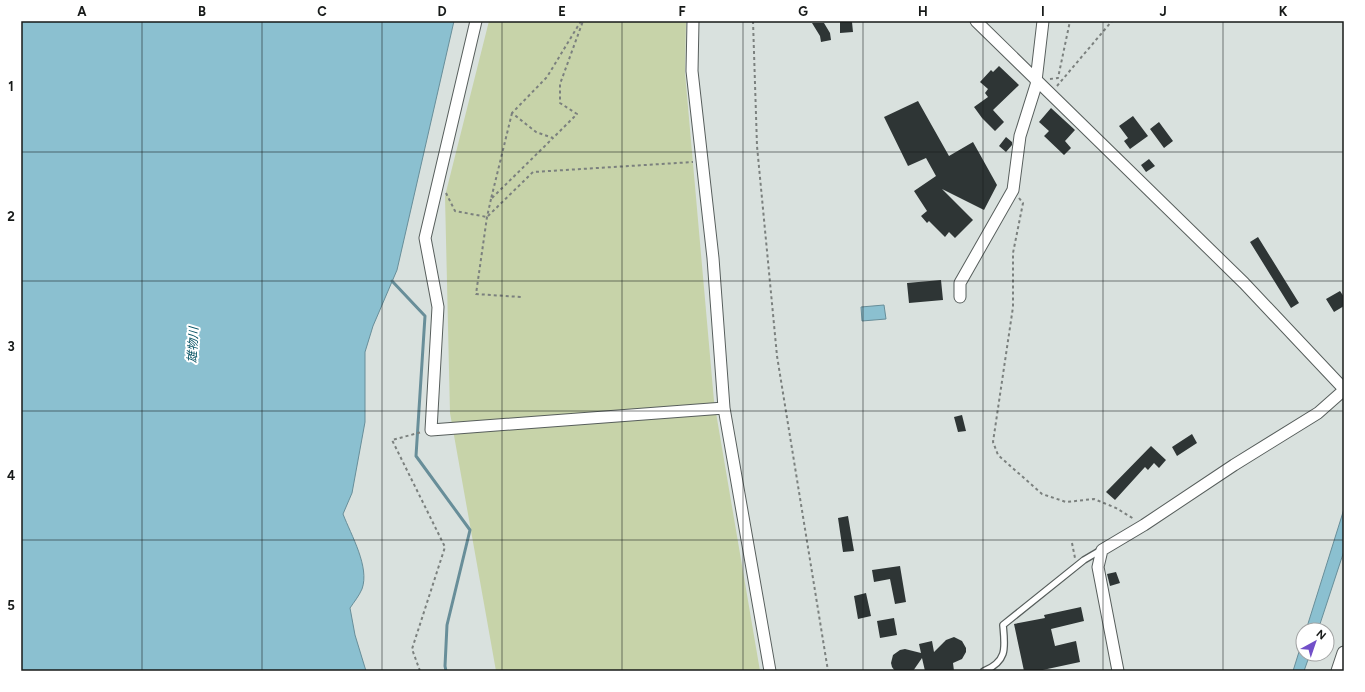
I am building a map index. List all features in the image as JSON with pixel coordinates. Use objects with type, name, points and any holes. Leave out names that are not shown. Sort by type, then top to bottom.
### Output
[{"type":"street","points":[[476,21],[425,238],[438,307],[431,430],[724,408]]},
{"type":"street","points":[[693,21],[692,71],[713,258],[724,408],[770,671]]},
{"type":"street","points":[[976,21],[1244,283],[1344,390],[1318,413],[1234,464],[1144,525],[1102,550],[1098,568],[1118,671]]},
{"type":"street","points":[[960,298],[960,283],[1013,190],[1020,136],[1037,81],[1043,21]]},
{"type":"street","points":[[1338,671],[1344,653]]},
{"type":"lane","points":[[984,671],[995,667],[1000,661],[1005,647],[1003,625],[1077,565],[1102,550]]},
{"type":"path","points":[[521,297],[476,294],[487,217],[512,113],[547,77],[582,21]]},
{"type":"path","points":[[491,199],[577,114],[560,104],[560,84],[582,21]]},
{"type":"path","points":[[753,21],[757,146],[777,356],[828,671]]},
{"type":"path","points":[[1037,81],[1058,78],[1070,21]]},
{"type":"path","points":[[1050,94],[1112,21]]},
{"type":"path","points":[[512,113],[536,132],[553,138]]},
{"type":"path","points":[[487,217],[533,172],[702,161]]},
{"type":"path","points":[[439,178],[455,211],[487,217]]},
{"type":"path","points":[[1013,190],[1023,203],[1013,253],[1013,307],[993,442],[998,455],[1042,494],[1066,502],[1094,500],[1116,508],[1144,525]]},
{"type":"path","points":[[420,671],[412,649],[445,546],[392,440],[431,430]]},
{"type":"path","points":[[1072,543],[1077,565]]},
{"type":"green space","points":[[489,21],[686,21],[685,73],[714,401],[760,671],[496,671],[450,413],[445,196]]},
{"type":"water","name":"雄物川","points":[[21,21],[454,21],[397,270],[373,326],[365,352],[365,422],[352,493],[343,514],[362,561],[364,571],[362,589],[350,608],[355,635],[366,671],[21,671]]},
{"type":"water","points":[[884,305],[886,319],[862,321],[861,307]]},
{"type":"water","points":[[1344,509],[1344,551],[1321,622],[1309,622]]},
{"type":"water","points":[[1296,662],[1307,662],[1304,671],[1293,671]]},
{"type":"building","points":[[840,22],[852,22],[853,32],[840,33]]},
{"type":"building","points":[[812,23],[824,23],[830,33],[831,40],[821,42],[820,36]]},
{"type":"building","points":[[999,66],[1019,85],[993,110],[1004,122],[995,131],[982,118],[974,107],[988,97],[985,93],[988,89],[980,82],[991,70],[993,72]]},
{"type":"building","points":[[918,101],[949,156],[973,142],[997,185],[984,210],[942,189],[973,220],[955,238],[949,232],[945,237],[929,221],[927,223],[921,216],[927,211],[914,191],[936,176],[926,158],[908,166],[884,117]]},
{"type":"building","points":[[1051,108],[1075,130],[1065,141],[1071,148],[1064,155],[1044,136],[1049,131],[1039,122]]},
{"type":"building","points":[[1133,116],[1148,136],[1130,149],[1124,141],[1128,138],[1119,126]]},
{"type":"building","points":[[1159,122],[1173,141],[1164,148],[1150,129]]},
{"type":"building","points":[[1006,137],[1012,142],[1012,145],[1006,152],[999,146]]},
{"type":"building","points":[[1149,159],[1155,166],[1146,172],[1141,165]]},
{"type":"building","points":[[1258,237],[1299,303],[1291,308],[1250,242]]},
{"type":"building","points":[[941,280],[943,300],[909,303],[907,283]]},
{"type":"building","points":[[1340,291],[1344,297],[1344,306],[1334,312],[1326,299]]},
{"type":"building","points":[[962,415],[966,431],[958,432],[954,417]]},
{"type":"building","points":[[1192,434],[1197,443],[1177,456],[1172,447]]},
{"type":"building","points":[[1151,446],[1166,460],[1159,468],[1154,463],[1148,470],[1145,467],[1115,500],[1106,492]]},
{"type":"building","points":[[848,516],[854,551],[843,552],[838,518]]},
{"type":"building","points":[[900,566],[906,602],[895,604],[890,579],[874,582],[872,570]]},
{"type":"building","points":[[1116,572],[1120,583],[1110,586],[1107,574]]},
{"type":"building","points":[[866,593],[871,616],[858,619],[854,596]]},
{"type":"building","points":[[1081,607],[1084,621],[1051,629],[1055,646],[1076,641],[1080,662],[1038,671],[1024,671],[1014,624],[1045,618],[1044,615]]},
{"type":"building","points":[[894,618],[897,635],[880,638],[877,621]]},
{"type":"building","points":[[954,637],[962,641],[966,648],[966,652],[962,659],[953,663],[954,671],[925,671],[922,658],[913,671],[895,671],[892,667],[891,663],[893,655],[900,650],[905,649],[921,653],[919,644],[932,641],[934,652],[946,640]]},
{"type":"waterway","points":[[392,281],[425,316],[416,456],[470,530],[447,625],[446,671]]}]
